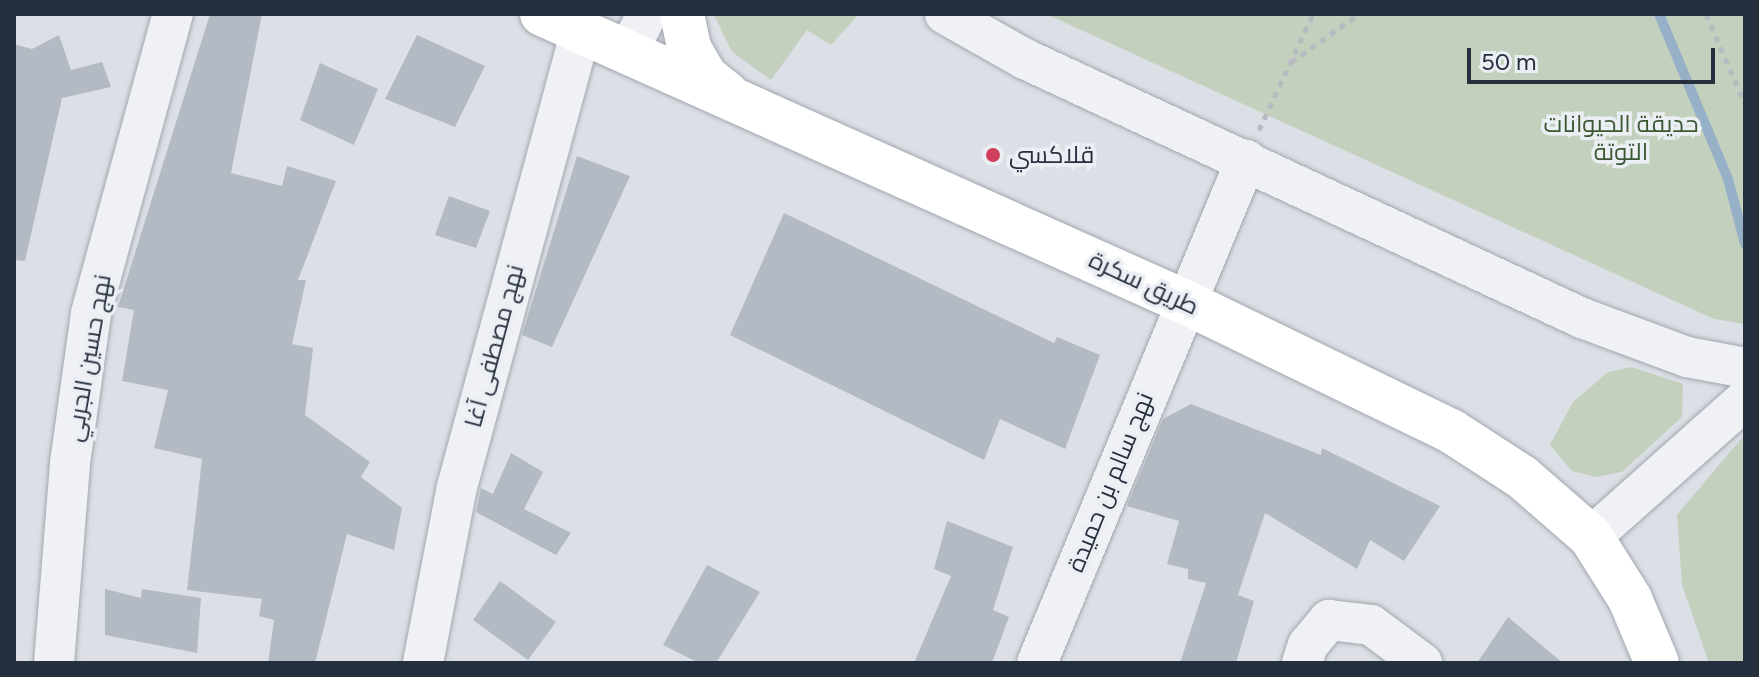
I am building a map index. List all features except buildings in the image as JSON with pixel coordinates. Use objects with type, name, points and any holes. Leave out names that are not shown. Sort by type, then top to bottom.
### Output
[{"type":"main road","name":"طريق سكرة","points":[[542,14],[608,37],[760,115],[832,141],[1183,301],[1451,431],[1522,477],[1591,537],[1630,599],[1657,663]]},
{"type":"main road","points":[[681,14],[689,48],[705,76],[760,115]]},
{"type":"street","name":"نهج حسين الجربي","points":[[54,663],[70,463],[91,313],[173,14]]},
{"type":"street","points":[[608,37],[647,14]]},
{"type":"street","points":[[608,37],[681,14]]},
{"type":"street","points":[[945,14],[1025,59],[1582,318],[1687,357],[1745,368]]},
{"type":"street","name":"نهج مصطفى آغا","points":[[423,663],[457,487],[608,37]]},
{"type":"street","name":"نهج سالم بن حميدة","points":[[1037,663],[1183,301],[1246,160]]},
{"type":"street","points":[[1687,357],[1708,388],[1709,433]]},
{"type":"street","points":[[1591,537],[1745,400]]},
{"type":"street","points":[[1302,663],[1308,645],[1329,620],[1371,625],[1422,663]]},
{"type":"path","points":[[1246,160],[1313,14]]},
{"type":"path","points":[[1289,63],[1359,14]]},
{"type":"path","points":[[1706,14],[1745,104]]},
{"type":"green space","points":[[859,14],[831,45],[807,30],[771,80],[732,52],[714,15]]},
{"type":"green space","name":"حديقة الحيوانات التوتة","points":[[1046,14],[1745,14],[1745,324],[1714,319]]},
{"type":"green space","points":[[1632,367],[1683,384],[1682,417],[1622,472],[1596,477],[1572,471],[1550,445],[1573,402],[1608,372]]},
{"type":"green space","points":[[1745,434],[1745,663],[1709,663],[1682,585],[1677,515]]},
{"type":"waterway","points":[[1659,14],[1728,179],[1745,244]]},
{"type":"place","name":"قلاكسي","points":[[993,155]]}]
